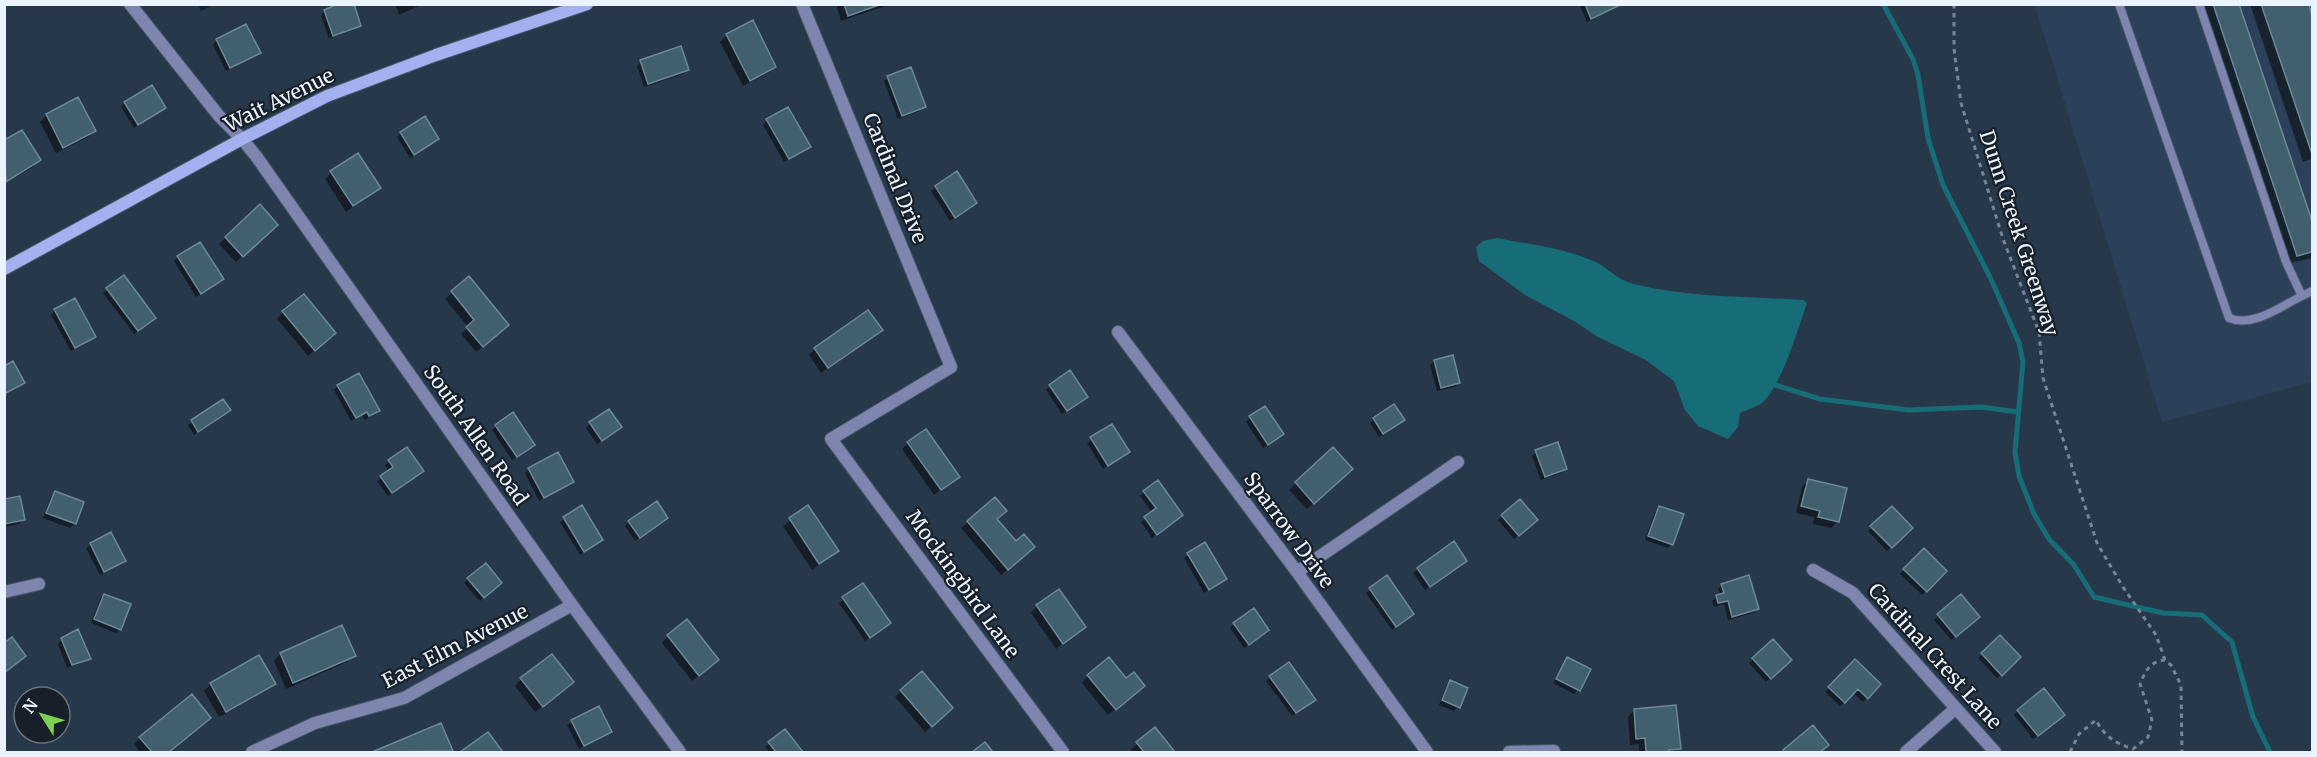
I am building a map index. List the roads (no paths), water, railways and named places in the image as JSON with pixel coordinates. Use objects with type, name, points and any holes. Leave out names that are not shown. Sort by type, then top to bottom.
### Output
[{"type":"main road","name":"Wait Avenue","points":[[4,269],[242,139],[327,96],[436,55],[587,4]]},
{"type":"street","name":"South Allen Road","points":[[130,4],[219,116],[242,139],[266,170],[572,605],[680,753]]},
{"type":"street","name":"Cardinal Drive","points":[[802,4],[951,367],[831,439]]},
{"type":"street","name":"Sparrow Drive","points":[[1118,332],[1297,572],[1427,753]]},
{"type":"street","name":"Mockingbird Lane","points":[[831,439],[1063,753]]},
{"type":"street","points":[[1297,572],[1458,462]]},
{"type":"street","name":"Cardinal Crest Lane","points":[[1813,570],[1853,593],[1995,753]]},
{"type":"street","points":[[4,591],[39,584]]},
{"type":"street","name":"East Elm Avenue","points":[[252,753],[315,723],[404,698],[572,605]]},
{"type":"street","points":[[1906,753],[1956,708]]},
{"type":"street","points":[[1509,753],[1554,751]]},
{"type":"lane","points":[[2119,4],[2229,318],[2239,322],[2253,320],[2313,291]]},
{"type":"lane","points":[[2199,4],[2286,262],[2302,296]]},
{"type":"waterway","points":[[1883,4],[1913,59],[1918,75],[1928,138],[1943,185],[1991,279],[2019,343],[2023,362],[2015,452],[2019,476],[2034,514],[2049,539],[2074,565],[2094,597],[2163,613],[2202,615],[2232,642],[2253,717],[2270,752]]},
{"type":"waterway","points":[[1769,383],[1820,399],[1909,410],[1981,407],[2018,412]]}]
